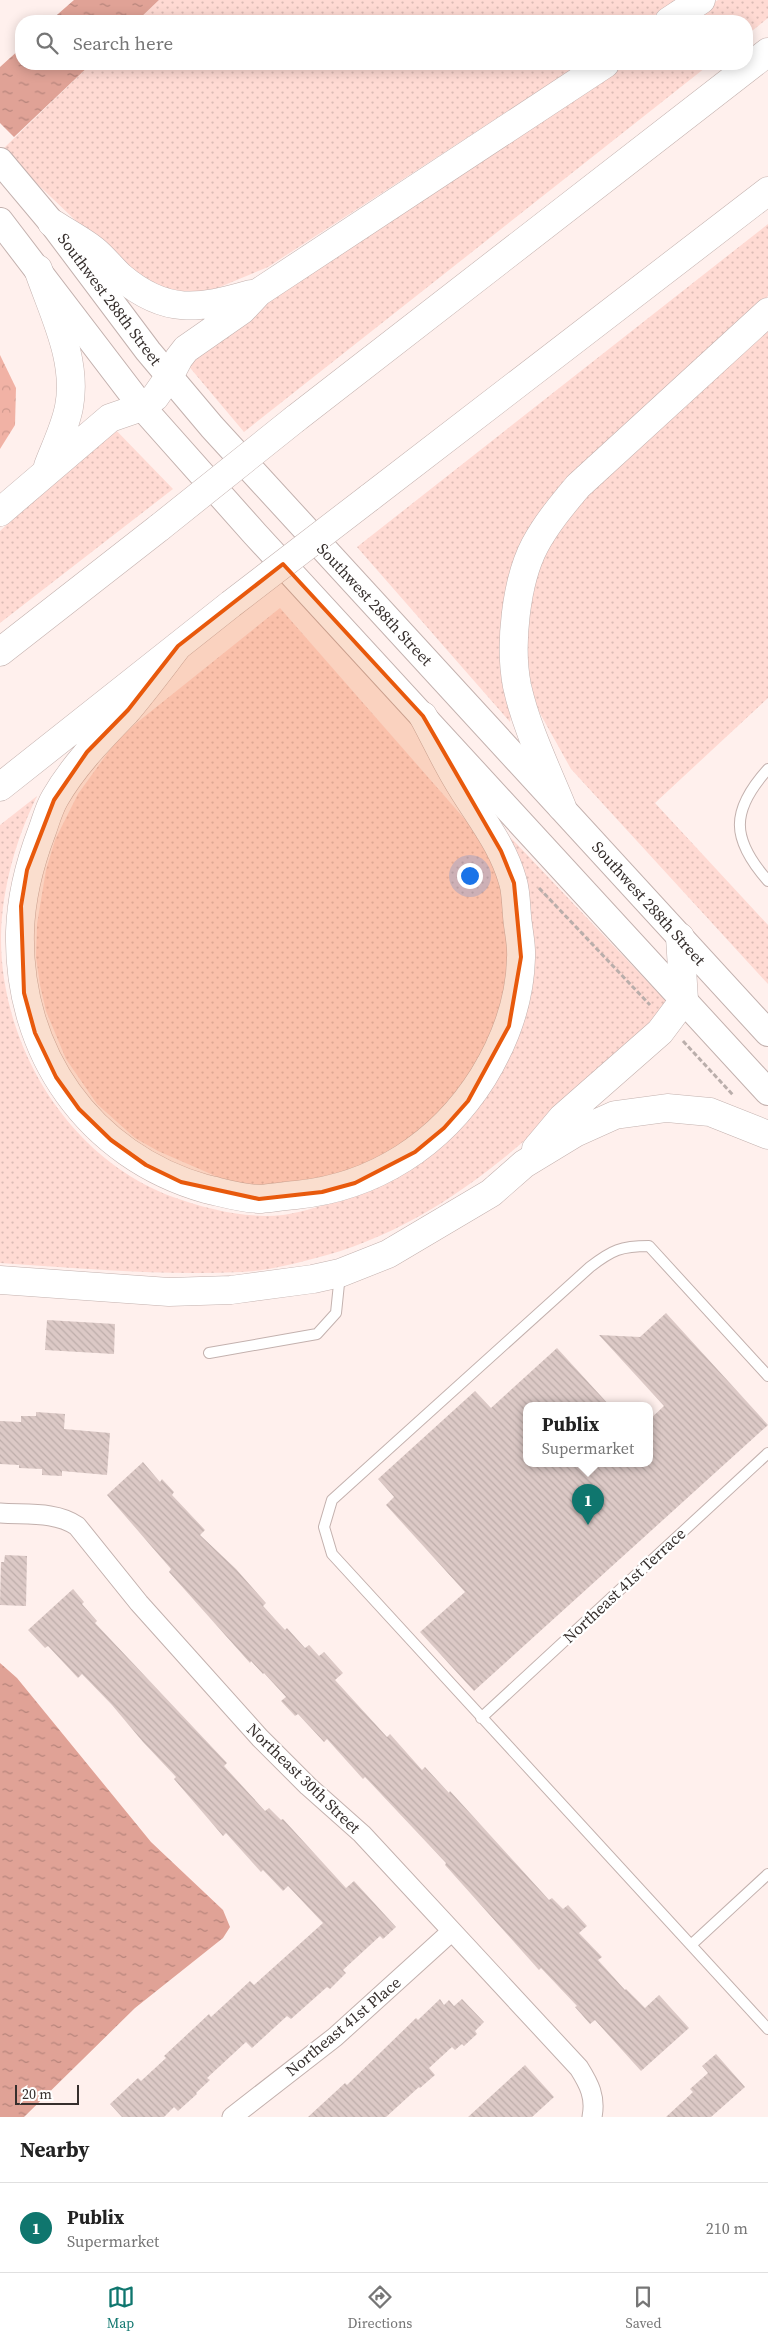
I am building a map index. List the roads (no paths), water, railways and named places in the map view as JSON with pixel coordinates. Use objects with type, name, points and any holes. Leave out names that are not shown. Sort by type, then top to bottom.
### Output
[{"type":"highway","points":[[678,15],[701,0]]},
{"type":"highway","points":[[753,64],[768,52]]},
{"type":"highway","points":[[0,512],[46,470],[110,418],[142,407],[155,397],[169,377],[178,358],[186,349],[242,310],[259,292],[596,70]]},
{"type":"highway","points":[[0,652],[295,419],[745,70]]},
{"type":"highway","points":[[0,786],[231,604],[768,191]]},
{"type":"highway","points":[[52,223],[94,250],[138,290],[162,301],[179,305],[210,306],[259,292]]},
{"type":"highway","points":[[38,269],[72,375],[69,409],[46,470]]},
{"type":"highway","points":[[562,807],[530,726],[517,686],[514,655],[515,613],[534,546],[554,514],[578,486],[768,312]]},
{"type":"highway","points":[[178,646],[128,710],[87,752],[54,800],[28,870],[20,906],[20,954],[24,993],[35,1033],[56,1076],[79,1110],[111,1140],[146,1164],[181,1182],[226,1194],[259,1199],[322,1192],[355,1183],[382,1172],[415,1152],[444,1128],[468,1101],[491,1064],[509,1026],[521,957],[514,883],[493,834],[457,780],[423,716]]},
{"type":"highway","points":[[0,1280],[168,1292],[231,1290],[313,1279],[340,1273],[388,1254],[491,1193],[524,1164],[562,1118],[660,1032],[684,1000],[680,937]]},
{"type":"highway","points":[[524,1164],[575,1133],[615,1115],[667,1108],[710,1112],[768,1135]]},
{"type":"main road","name":"Southwest 288th Street","points":[[0,161],[52,223],[169,377],[212,427],[768,1033]]},
{"type":"main road","points":[[0,221],[142,407],[768,1092]]},
{"type":"street","name":"Northeast 30th Street","points":[[0,1513],[58,1518],[67,1520],[76,1526],[138,1603],[260,1738],[308,1786],[362,1834],[579,2068],[589,2084],[595,2102],[592,2117]]},
{"type":"street","name":"Northeast 41st Place","points":[[232,2117],[335,2037],[452,1930]]},
{"type":"lane","points":[[768,769],[749,793],[739,825],[742,844],[750,861],[768,881]]},
{"type":"lane","points":[[768,1376],[649,1246],[631,1246],[611,1250],[332,1500],[324,1527],[332,1554],[768,2029]]},
{"type":"lane","points":[[209,1353],[317,1334],[336,1313],[340,1273]]},
{"type":"lane","name":"Northeast 41st Terrace","points":[[481,1718],[768,1453]]},
{"type":"lane","points":[[690,1945],[768,1874]]},
{"type":"water","points":[[74,0],[159,0],[143,15],[57,15]]},
{"type":"water","points":[[15,53],[15,70],[85,70],[14,137],[0,123],[0,67]]},
{"type":"water","points":[[0,1663],[17,1678],[151,1842],[223,1910],[230,1927],[223,1938],[135,2008],[24,2117],[0,2117]]},
{"type":"place","name":"Publix","points":[[588,1525]]}]
